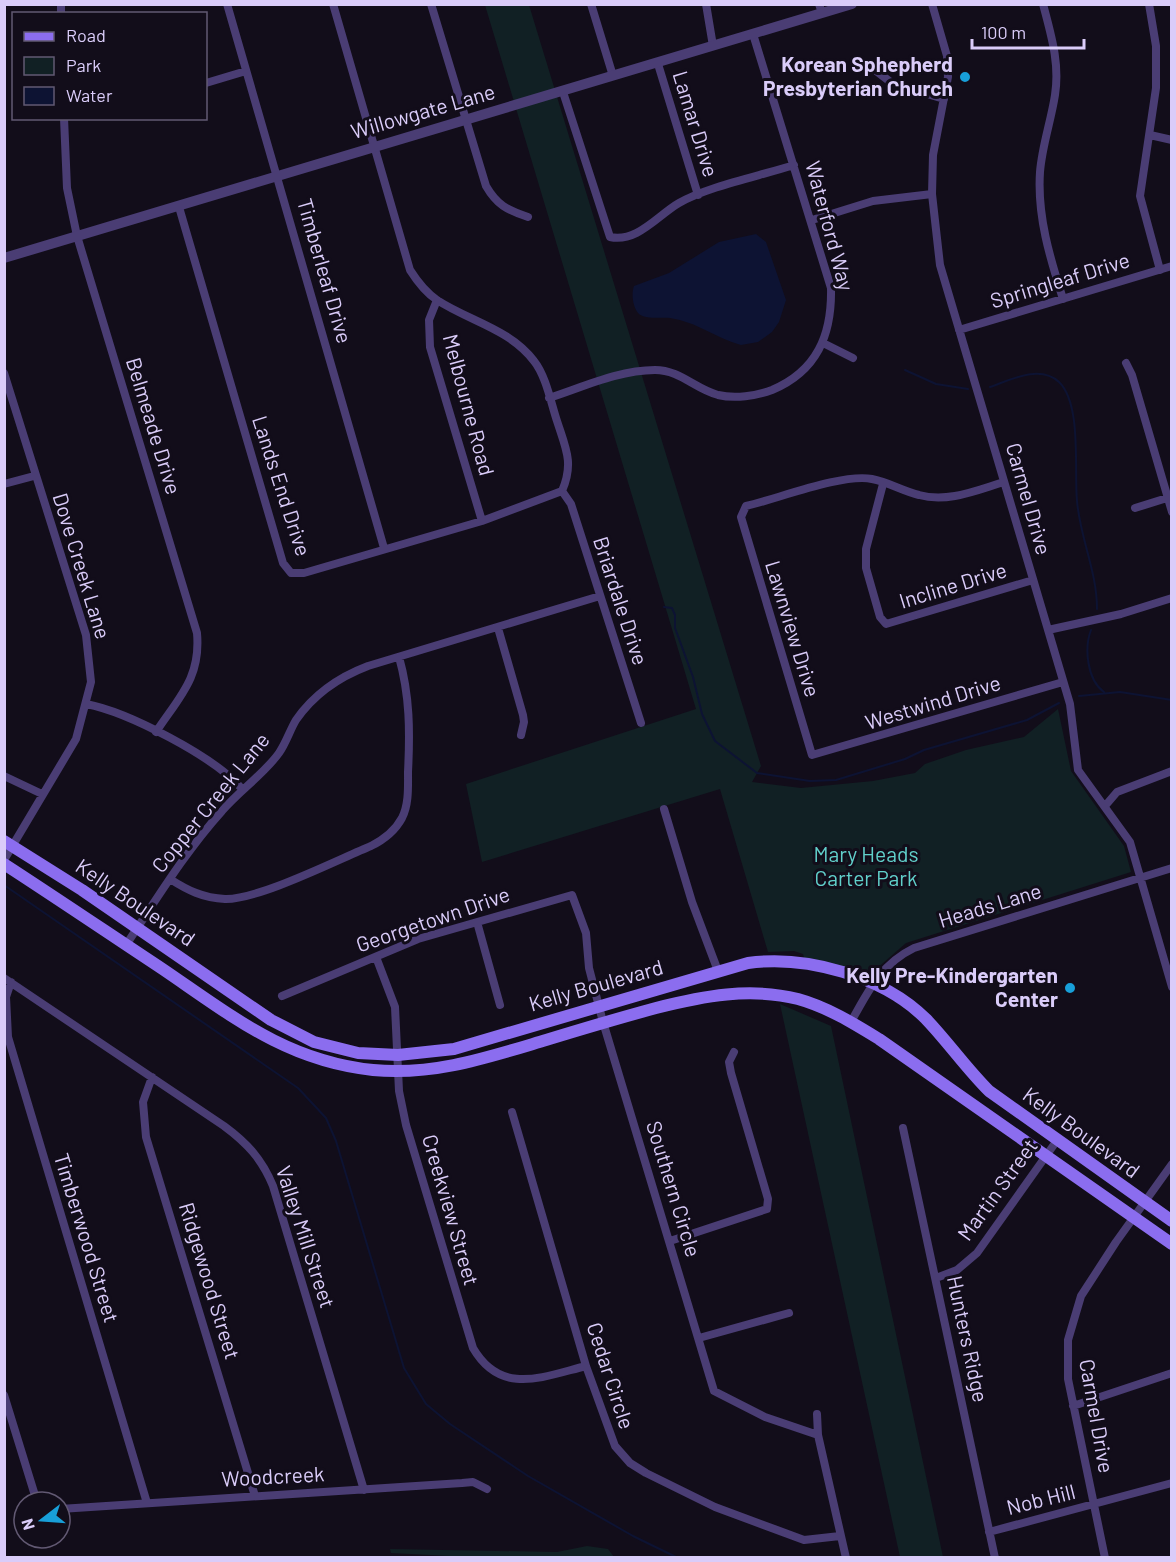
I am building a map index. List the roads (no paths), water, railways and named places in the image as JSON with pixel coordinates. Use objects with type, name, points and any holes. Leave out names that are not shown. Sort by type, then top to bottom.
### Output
[{"type":"main road","name":"Kelly Boulevard","points":[[9,843],[271,1020],[314,1042],[358,1053],[398,1055],[454,1049],[748,963],[786,960],[826,968],[873,983],[924,1017],[967,1069],[989,1091],[1172,1221]]},
{"type":"main road","name":"Kelly Boulevard","points":[[4,862],[276,1044],[324,1062],[398,1072],[430,1070],[458,1065],[603,1022],[702,997],[752,993],[798,999],[851,1022],[924,1070],[1172,1244]]},
{"type":"street","name":"Timberleaf Drive","points":[[227,4],[384,548]]},
{"type":"street","points":[[333,4],[410,270],[420,285],[437,300],[485,324],[524,349],[536,363],[569,457],[569,474],[562,491]]},
{"type":"street","points":[[431,4],[486,186],[493,198],[506,210],[528,217]]},
{"type":"street","points":[[591,4],[614,76]]},
{"type":"street","points":[[706,4],[713,46]]},
{"type":"street","name":"Willowgate Lane","points":[[4,258],[179,207],[374,146],[466,122],[753,34],[820,9],[852,4]]},
{"type":"street","name":"Carmel Drive","points":[[932,4],[947,56],[948,77],[933,155],[932,194],[940,265],[1070,704],[1078,771],[1130,842],[1172,987]]},
{"type":"street","points":[[1043,4],[1056,54],[1055,95],[1045,133],[1040,174],[1041,205],[1048,250],[1063,299]]},
{"type":"street","points":[[1149,4],[1157,67],[1150,135],[1140,196],[1160,270]]},
{"type":"street","name":"Waterford Way","points":[[549,398],[627,373],[656,370],[676,372],[698,387],[719,395],[760,394],[798,377],[823,343],[832,304],[831,288],[753,34]]},
{"type":"street","name":"Lamar Drive","points":[[658,63],[698,195]]},
{"type":"street","points":[[875,70],[893,84],[944,99]]},
{"type":"street","points":[[207,83],[246,71]]},
{"type":"street","points":[[564,92],[610,237],[616,238],[640,230],[676,204],[698,195],[794,165]]},
{"type":"street","name":"Belmeade Drive","points":[[64,120],[67,188],[77,236],[197,633],[199,656],[195,672],[156,732]]},
{"type":"street","points":[[1150,135],[1172,140]]},
{"type":"street","points":[[812,220],[873,201],[932,194]]},
{"type":"street","name":"Lands End Drive","points":[[179,207],[283,563],[291,573],[304,573],[482,521],[562,491]]},
{"type":"street","name":"Springleaf Drive","points":[[959,330],[1172,266]]},
{"type":"street","name":"Melbourne Road","points":[[437,300],[429,320],[430,346],[482,521]]},
{"type":"street","points":[[823,343],[853,358]]},
{"type":"street","points":[[1126,363],[1132,375],[1172,512]]},
{"type":"street","name":"Dove Creek Lane","points":[[4,373],[34,476],[86,635],[91,682],[76,739],[9,843],[4,862]]},
{"type":"street","points":[[4,484],[34,476]]},
{"type":"street","name":"Lawnview Drive","points":[[812,755],[741,512],[746,506],[847,479],[872,479],[883,484]]},
{"type":"street","points":[[883,484],[921,496],[944,498],[1004,482]]},
{"type":"street","name":"Incline Drive","points":[[883,484],[866,549],[866,568],[880,617],[886,624],[1033,580]]},
{"type":"street","name":"Briardale Drive","points":[[562,491],[571,504],[641,723]]},
{"type":"street","points":[[1135,508],[1167,498]]},
{"type":"street","name":"Copper Creek Lane","points":[[126,945],[170,879],[221,812],[279,753],[295,721],[323,690],[352,672],[600,596]]},
{"type":"street","points":[[1048,630],[1121,614],[1172,598]]},
{"type":"street","points":[[498,628],[523,715],[521,735]]},
{"type":"street","points":[[170,879],[192,892],[209,897],[244,897],[371,846],[386,837],[402,818],[407,797],[410,720],[408,695],[399,657]]},
{"type":"street","name":"Westwind Drive","points":[[812,755],[1063,682]]},
{"type":"street","points":[[86,704],[117,712],[156,732],[221,768],[242,789]]},
{"type":"street","points":[[1105,806],[1117,792],[1172,771]]},
{"type":"street","points":[[4,776],[42,794]]},
{"type":"street","points":[[664,809],[692,902],[718,971]]},
{"type":"street","name":"Heads Lane","points":[[851,1022],[873,983],[895,957],[914,948],[1172,868]]},
{"type":"street","name":"Southern Circle","points":[[565,896],[572,895],[579,908],[603,1022],[717,1395],[765,1417],[818,1435]]},
{"type":"street","name":"Georgetown Drive","points":[[282,996],[418,939],[565,896]]},
{"type":"street","points":[[477,922],[500,1005]]},
{"type":"street","name":"Creekview Street","points":[[376,957],[395,1006],[398,1072],[406,1125],[463,1321],[478,1356],[496,1374],[520,1380],[586,1366]]},
{"type":"street","name":"Valley Mill Street","points":[[8,980],[238,1136],[259,1158],[268,1173],[364,1490]]},
{"type":"street","name":"Timberwood Street","points":[[8,980],[6,997],[8,1037],[147,1503]]},
{"type":"street","points":[[670,1241],[767,1209],[768,1199],[731,1073],[729,1062],[734,1052]]},
{"type":"street","name":"Ridgewood Street","points":[[152,1077],[142,1102],[146,1137],[255,1496]]},
{"type":"street","name":"Cedar Circle","points":[[512,1112],[586,1366],[615,1446],[630,1463],[679,1491],[804,1540],[840,1536]]},
{"type":"street","name":"Hunters Ridge","points":[[903,1128],[995,1557]]},
{"type":"street","name":"Martin Street","points":[[936,1278],[957,1270],[977,1253],[1058,1139]]},
{"type":"street","name":"Carmel Drive","points":[[1105,1557],[1073,1406],[1067,1361],[1074,1313],[1103,1261],[1172,1164]]},
{"type":"street","points":[[699,1338],[789,1313]]},
{"type":"street","points":[[1073,1406],[1172,1374]]},
{"type":"street","points":[[4,1395],[33,1490]]},
{"type":"street","points":[[817,1414],[818,1435],[846,1557]]},
{"type":"street","name":"Woodcreek","points":[[72,1508],[473,1482],[487,1489]]},
{"type":"street","name":"Nob Hill","points":[[989,1532],[1172,1484]]},
{"type":"water","points":[[756,234],[766,242],[786,300],[779,322],[772,332],[758,342],[741,345],[680,320],[645,317],[636,310],[633,296],[634,286],[669,273],[719,242]]},
{"type":"waterway","points":[[905,370],[936,384],[968,389]]},
{"type":"waterway","points":[[990,387],[1025,375],[1043,374],[1059,382],[1066,392],[1071,406],[1076,438],[1077,501],[1094,581],[1097,609]]},
{"type":"waterway","points":[[664,607],[672,608],[675,615],[675,628],[693,677],[702,714],[715,741],[757,773],[810,781],[836,780],[905,759],[924,750],[1027,720],[1059,703]]},
{"type":"waterway","points":[[1091,630],[1088,663],[1094,680],[1104,692]]},
{"type":"waterway","points":[[1079,696],[1120,692],[1172,700]]},
{"type":"waterway","points":[[4,885],[298,1088],[326,1118],[336,1141],[404,1368],[426,1404],[450,1424],[528,1476],[633,1536],[678,1558]]},
{"type":"place","name":"Korean Sphepherd Presbyterian Church","points":[[965,77]]},
{"type":"place","name":"Kelly Pre-Kindergarten Center","points":[[1070,988]]},
{"type":"park label","name":"Mary Heads Carter Park","points":[[866,867]]}]
